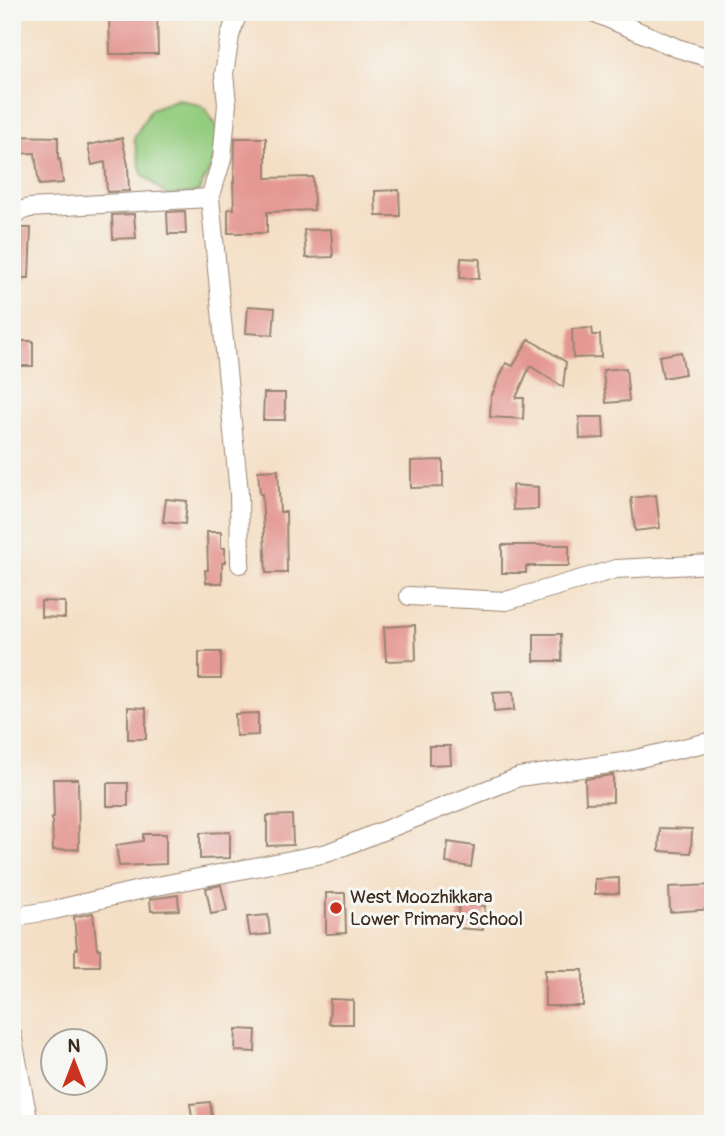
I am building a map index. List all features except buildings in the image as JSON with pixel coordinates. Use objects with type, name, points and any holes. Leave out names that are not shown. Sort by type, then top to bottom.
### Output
[{"type":"street","points":[[238,12],[230,36],[224,74],[226,104],[222,159],[210,198],[239,492],[240,564]]},
{"type":"street","points":[[593,12],[677,48],[713,59]]},
{"type":"street","points":[[12,214],[29,208],[210,198]]},
{"type":"street","points":[[409,596],[506,601],[616,569],[713,564]]},
{"type":"street","points":[[12,917],[327,853],[519,777],[623,762],[713,741]]},
{"type":"street","points":[[12,1034],[18,1098],[29,1124]]},
{"type":"green space","points":[[178,99],[203,106],[220,131],[213,164],[198,192],[168,196],[142,174],[134,138],[151,109]]},
{"type":"place","name":"West Moozhikkara Lower Primary School","points":[[336,908]]}]
